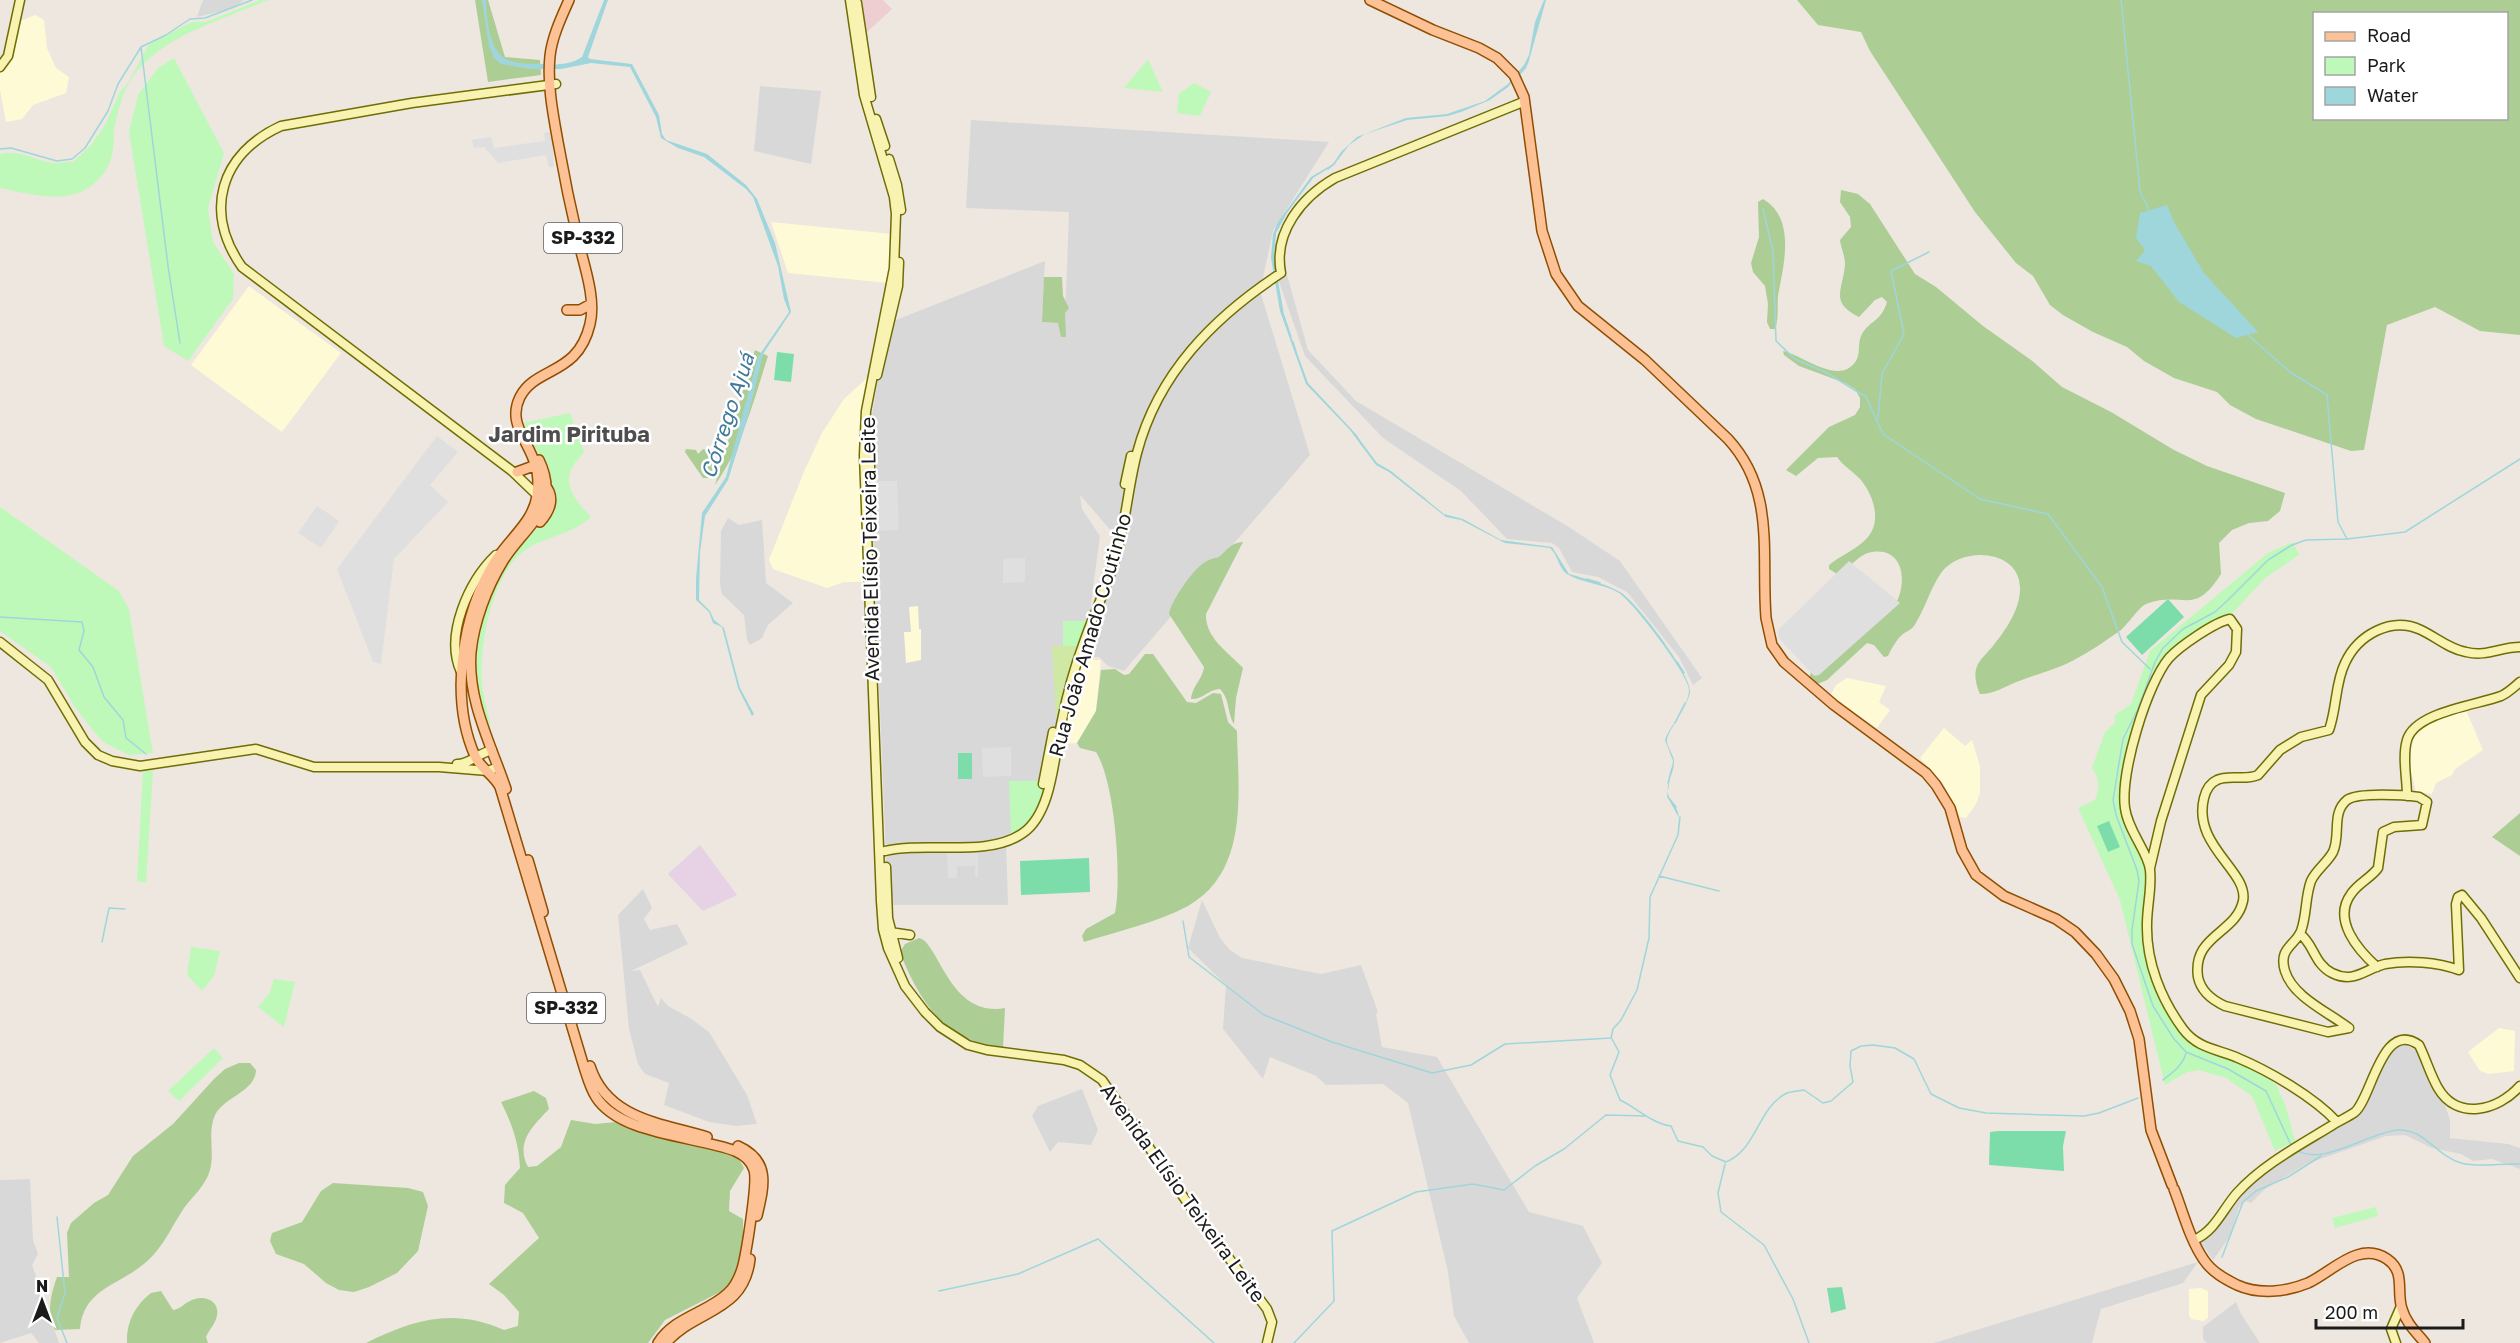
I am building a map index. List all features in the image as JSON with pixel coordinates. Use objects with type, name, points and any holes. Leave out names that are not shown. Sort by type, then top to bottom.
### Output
[{"type":"main road","name":"SP-332","points":[[568,0],[554,40],[552,73],[561,160],[591,304],[590,325],[578,351],[568,362],[525,389],[517,405],[518,429],[536,465],[541,483],[550,492],[550,504],[544,517],[530,529],[503,561],[492,583],[476,626],[471,652],[471,673],[473,691],[590,1068],[602,1092],[616,1105],[635,1116],[745,1149],[755,1157],[762,1173],[763,1186],[752,1235],[749,1264],[742,1287],[728,1302],[684,1326],[666,1343]]},
{"type":"main road","name":"SP-332","points":[[552,62],[575,0]]},
{"type":"main road","points":[[1370,0],[1424,26],[1479,48],[1497,58],[1516,80],[1524,102],[1542,231],[1550,260],[1564,288],[1578,306],[1645,360],[1728,439],[1745,460],[1755,479],[1763,506],[1768,628],[1778,656],[1834,705],[1926,773],[1945,798],[1962,850],[1976,874],[2004,896],[2056,920],[2075,932],[2105,965],[2122,994],[2135,1026],[2142,1052],[2151,1130],[2194,1240],[2205,1262],[2217,1274],[2245,1288],[2258,1291],[2289,1290],[2310,1282],[2359,1254],[2378,1255],[2394,1266],[2399,1275],[2401,1306],[2411,1327],[2425,1343]]},
{"type":"main road","name":"SP-332","points":[[553,84],[596,314],[592,337],[583,353],[567,368],[531,392],[522,405],[522,424],[541,464],[541,483],[528,521],[504,549],[491,569],[473,611],[465,642],[462,673],[464,705],[467,730],[475,756],[484,771],[500,787],[584,1066],[596,1096],[610,1111],[636,1125],[729,1148],[742,1154],[754,1169],[756,1180],[745,1217],[749,1225],[742,1268],[735,1284],[729,1292],[670,1328],[657,1343]]},
{"type":"main road","points":[[567,310],[580,310],[591,304]]},
{"type":"main road","points":[[514,471],[536,465]]},
{"type":"main road","points":[[464,705],[477,743],[481,745],[483,740],[477,714],[477,702]]},
{"type":"street","points":[[0,67],[8,56],[20,0]]},
{"type":"street","name":"Avenida Elísio Teixeira Leite","points":[[850,0],[864,95],[894,196],[896,214],[894,268],[866,411],[864,466],[884,929],[888,948],[905,986],[925,1012],[940,1027],[968,1045],[987,1050],[1064,1060],[1080,1065],[1102,1080],[1186,1202],[1267,1309],[1272,1322],[1267,1343]]},
{"type":"street","name":"Avenida Elísio Teixeira Leite","points":[[856,0],[872,106],[897,186],[902,215],[898,286],[875,380],[870,421],[872,534],[885,849],[891,932],[911,992]]},
{"type":"street","points":[[537,495],[514,471],[242,267],[230,251],[224,236],[221,215],[222,194],[228,173],[242,153],[262,135],[281,126],[412,103],[553,84]]},
{"type":"street","name":"Rua João Amado Coutinho","points":[[885,849],[938,842],[983,841],[1008,837],[1034,816],[1040,802],[1059,708],[1077,646],[1112,552],[1132,452],[1151,403],[1177,360],[1205,326],[1243,293],[1281,270],[1282,242],[1290,221],[1300,206],[1319,187],[1335,178],[1524,102]]},
{"type":"street","points":[[514,471],[541,483]]},
{"type":"street","points":[[2150,868],[2134,837],[2124,804],[2125,782],[2136,731],[2158,675],[2170,657],[2219,623],[2230,619],[2237,629],[2236,652],[2229,665],[2203,691],[2161,821],[2150,868],[2147,924],[2150,958],[2159,987],[2185,1031],[2204,1046],[2241,1059],[2284,1083],[2308,1098],[2337,1122]]},
{"type":"street","points":[[2377,967],[2359,949],[2350,935],[2345,912],[2347,900],[2353,891],[2378,868],[2383,832],[2394,827],[2422,825],[2427,802],[2420,797],[2355,796],[2341,807],[2334,849],[2311,881],[2300,934],[2293,940],[2284,955],[2284,968],[2290,982],[2307,998],[2349,1028],[2328,1032],[2225,1006],[2211,998],[2201,987],[2198,974],[2200,954],[2208,941],[2237,914],[2243,897],[2241,887],[2208,838],[2202,819],[2209,786],[2217,780],[2258,776],[2275,754],[2289,744],[2307,735],[2329,730],[2335,713],[2345,662],[2361,641],[2375,630],[2390,627],[2415,627],[2458,650],[2475,654],[2488,654],[2520,647]]},
{"type":"street","points":[[0,642],[48,680],[85,742],[98,755],[112,761],[140,766],[256,749],[305,765],[459,767],[484,771],[498,767]]},
{"type":"street","points":[[2407,796],[2405,751],[2413,729],[2443,712],[2478,704],[2504,694],[2520,682]]},
{"type":"street","points":[[382,767],[461,764],[492,750]]},
{"type":"street","points":[[2300,934],[2321,965],[2332,973],[2352,977],[2366,974],[2377,967],[2406,962],[2459,970],[2456,904],[2458,897],[2462,895],[2481,918],[2520,978]]},
{"type":"street","points":[[891,932],[910,936]]},
{"type":"street","points":[[2194,1240],[2207,1233],[2244,1185],[2272,1164],[2357,1110],[2390,1047],[2404,1040],[2419,1045],[2437,1087],[2448,1100],[2463,1108],[2476,1111],[2496,1106],[2520,1086]]},
{"type":"street","points":[[2396,1343],[2391,1329],[2401,1306]]},
{"type":"shaded area","points":[[203,0],[244,0],[234,8],[197,17]]},
{"type":"shaded area","points":[[860,0],[883,0],[892,9],[865,34]]},
{"type":"shaded area","points":[[35,15],[44,20],[47,48],[56,68],[69,77],[66,93],[33,105],[22,119],[6,122],[0,90],[0,73],[12,59],[20,21]]},
{"type":"shaded area","points":[[760,86],[821,91],[811,164],[754,151]]},
{"type":"shaded area","points":[[971,120],[1329,142],[1273,231],[1260,291],[1310,455],[1124,671],[1108,666],[1099,657],[1077,657],[1053,743],[1042,799],[1034,820],[1006,839],[1008,905],[888,905],[873,537],[871,421],[885,338],[891,322],[1045,261],[1042,322],[1059,323],[1061,335],[1066,293],[1069,212],[966,208]],"holes":[[[1080,495],[1113,533],[1089,618],[1100,536],[1082,509]]]},
{"type":"shaded area","points":[[552,131],[554,167],[549,167],[546,155],[498,163],[484,147],[474,148],[472,140],[491,137],[494,148],[545,141],[544,133]]},
{"type":"shaded area","points":[[771,222],[892,234],[888,283],[788,273]]},
{"type":"shaded area","points":[[1286,271],[1308,350],[1356,401],[1569,527],[1620,561],[1702,678],[1693,685],[1679,657],[1627,592],[1598,577],[1572,572],[1559,548],[1552,543],[1507,539],[1461,491],[1383,438],[1305,356],[1277,276]]},
{"type":"shaded area","points":[[249,286],[341,353],[282,432],[191,365]]},
{"type":"shaded area","points":[[867,378],[860,416],[859,453],[863,582],[844,582],[827,588],[773,569],[769,560],[822,433],[844,399]]},
{"type":"shaded area","points":[[437,436],[458,452],[430,485],[448,502],[394,559],[381,664],[373,662],[337,569]]},
{"type":"shaded area","points":[[872,481],[897,481],[899,530],[874,531]]},
{"type":"shaded area","points":[[317,506],[339,521],[321,548],[298,533]]},
{"type":"shaded area","points":[[728,518],[739,525],[762,520],[766,583],[793,603],[768,625],[762,638],[750,645],[747,640],[744,615],[722,594],[720,584],[721,531]]},
{"type":"shaded area","points":[[1025,558],[1025,582],[1003,583],[1003,559]]},
{"type":"shaded area","points":[[1849,561],[1900,603],[1819,675],[1814,676],[1779,638],[1778,630]]},
{"type":"shaded area","points":[[918,606],[921,660],[906,663],[904,632],[911,632],[909,607]]},
{"type":"shaded area","points":[[1084,660],[1101,660],[1096,711],[1077,743],[1059,744],[1066,712]]},
{"type":"shaded area","points":[[1847,678],[1886,686],[1879,702],[1890,710],[1877,728],[1830,696],[1836,685]]},
{"type":"shaded area","points":[[2466,710],[2483,750],[2455,769],[2452,775],[2436,783],[2432,794],[2416,791],[2410,757],[2414,736],[2424,725]]},
{"type":"shaded area","points":[[1944,728],[1965,746],[1972,740],[1980,766],[1980,793],[1976,804],[1966,818],[1960,817],[1943,783],[1920,758]]},
{"type":"shaded area","points":[[1011,747],[1011,776],[983,777],[982,748]]},
{"type":"shaded area","points":[[700,845],[737,895],[703,911],[668,874]]},
{"type":"shaded area","points":[[978,851],[978,877],[975,877],[975,866],[957,866],[957,878],[948,878],[947,852]]},
{"type":"shaded area","points":[[643,889],[652,908],[644,919],[650,930],[677,924],[688,944],[631,971],[640,970],[658,1007],[661,998],[668,1006],[709,1032],[747,1095],[757,1124],[736,1126],[709,1122],[664,1105],[669,1083],[645,1074],[638,1064],[629,1029],[618,915]]},
{"type":"shaded area","points":[[1202,900],[1220,938],[1230,950],[1242,958],[1321,974],[1361,965],[1378,1012],[1376,1014],[1382,1047],[1437,1057],[1529,1212],[1583,1226],[1602,1263],[1577,1298],[1594,1343],[1469,1343],[1454,1316],[1448,1272],[1408,1103],[1383,1084],[1326,1085],[1316,1076],[1270,1057],[1263,1079],[1223,1029],[1226,985],[1188,948]]},
{"type":"shaded area","points":[[2499,1028],[2515,1031],[2514,1071],[2489,1074],[2480,1071],[2468,1052]]},
{"type":"shaded area","points":[[2403,1043],[2416,1050],[2444,1102],[2450,1120],[2450,1138],[2508,1144],[2520,1148],[2520,1169],[2492,1159],[2473,1161],[2461,1154],[2432,1148],[2405,1135],[2386,1136],[2306,1164],[2265,1189],[2251,1203],[2246,1201],[2239,1207],[2231,1235],[2213,1260],[2201,1243],[2247,1186],[2360,1109],[2395,1044]]},
{"type":"shaded area","points":[[1082,1089],[1098,1130],[1091,1145],[1058,1142],[1050,1152],[1032,1116],[1038,1106]]},
{"type":"shaded area","points":[[30,1179],[33,1240],[38,1254],[32,1265],[59,1343],[39,1343],[31,1333],[0,1343],[0,1180]]},
{"type":"shaded area","points":[[2198,1262],[2183,1283],[2101,1309],[2092,1343],[1934,1343]]},
{"type":"shaded area","points":[[2201,1288],[2208,1291],[2208,1318],[2203,1321],[2191,1319],[2189,1315],[2189,1289]]},
{"type":"shaded area","points":[[2236,1302],[2260,1343],[2207,1343],[2203,1339],[2203,1327]]},
{"type":"green space","points":[[260,0],[268,0],[173,41],[141,66],[130,81],[121,100],[109,165],[102,176],[87,189],[75,194],[51,196],[0,188],[0,154],[18,153],[52,163],[70,161],[72,163],[91,145],[105,125],[120,92],[128,83],[149,44],[192,22],[205,22]]},
{"type":"green space","points":[[475,0],[488,0],[505,57],[540,60],[541,75],[488,82]]},
{"type":"green space","points":[[1797,0],[2520,0],[2520,335],[2480,331],[2435,307],[2387,325],[2364,450],[2351,451],[2256,419],[2230,405],[2217,392],[2174,378],[2144,361],[2127,347],[2093,332],[2050,305],[2033,276],[2016,263],[1975,212],[1870,51],[1861,32],[1818,25]]},
{"type":"green space","points":[[174,58],[224,153],[208,208],[213,242],[234,274],[233,299],[188,361],[164,346],[129,132],[138,95],[158,68]]},
{"type":"green space","points":[[1148,59],[1163,92],[1124,88]]},
{"type":"green space","points":[[1194,83],[1211,92],[1200,116],[1177,113],[1179,94]]},
{"type":"green space","points":[[1841,190],[1858,194],[1870,204],[1915,274],[1936,287],[1983,326],[2031,360],[2062,387],[2207,466],[2285,493],[2280,511],[2268,521],[2249,523],[2232,530],[2219,543],[2221,574],[2203,595],[2195,599],[2159,600],[2146,604],[2121,630],[2080,657],[1995,691],[1980,694],[1977,687],[1976,668],[2011,620],[2020,589],[2018,576],[2011,566],[2001,559],[1975,555],[1950,564],[1941,573],[1914,626],[1898,639],[1888,656],[1884,657],[1874,645],[1867,643],[1827,680],[1815,685],[1809,679],[1812,669],[1891,611],[1898,599],[1902,580],[1898,562],[1883,552],[1867,553],[1837,574],[1829,569],[1829,565],[1868,537],[1875,515],[1872,500],[1865,486],[1837,457],[1818,458],[1796,476],[1786,470],[1829,427],[1855,415],[1860,407],[1860,398],[1855,389],[1799,366],[1784,355],[1783,351],[1830,370],[1840,371],[1849,368],[1856,361],[1862,334],[1879,317],[1887,302],[1882,297],[1875,300],[1859,317],[1850,312],[1841,301],[1845,264],[1840,240],[1851,227],[1850,217],[1840,202]]},
{"type":"green space","points":[[1763,199],[1774,208],[1784,231],[1784,258],[1775,329],[1770,329],[1767,322],[1768,304],[1765,286],[1753,272],[1751,263],[1759,237],[1758,202]]},
{"type":"green space","points":[[1044,277],[1062,277],[1063,296],[1069,308],[1065,313],[1066,337],[1061,337],[1058,323],[1042,322]]},
{"type":"green space","points":[[755,350],[768,356],[740,439],[715,485]]},
{"type":"green space","points":[[777,352],[794,354],[791,382],[774,380]]},
{"type":"green space","points":[[570,413],[584,452],[571,471],[570,485],[576,499],[591,517],[573,529],[527,549],[509,567],[501,581],[489,615],[483,652],[482,684],[489,720],[490,742],[477,700],[473,653],[479,621],[498,575],[515,550],[547,518],[554,494],[546,478],[546,470],[523,423]]},
{"type":"green space","points":[[686,449],[696,450],[698,454],[703,449],[709,451],[708,456],[716,460],[709,478],[703,478],[685,452]]},
{"type":"green space","points":[[0,507],[119,591],[129,609],[153,753],[129,755],[105,743],[75,707],[51,667],[0,631]]},
{"type":"green space","points":[[1243,542],[1206,614],[1213,637],[1243,668],[1236,698],[1234,724],[1220,689],[1191,699],[1204,667],[1169,614],[1178,593],[1202,564],[1217,558],[1233,545]]},
{"type":"green space","points":[[2293,542],[2299,555],[2265,578],[2229,617],[2168,654],[2133,734],[2122,804],[2148,869],[2144,932],[2156,983],[2197,1044],[2252,1069],[2276,1084],[2286,1107],[2295,1141],[2275,1151],[2252,1096],[2226,1078],[2199,1070],[2187,1072],[2165,1085],[2120,900],[2078,808],[2095,800],[2098,784],[2092,768],[2105,732],[2115,723],[2115,715],[2131,704],[2150,651],[2268,553]]},
{"type":"green space","points":[[2168,599],[2184,617],[2142,655],[2126,637]]},
{"type":"green space","points":[[1063,621],[1089,621],[1081,646],[1063,646]]},
{"type":"green space","points":[[1052,646],[1081,646],[1056,717]]},
{"type":"green space","points":[[1145,654],[1153,654],[1187,702],[1196,703],[1213,693],[1221,694],[1228,722],[1237,731],[1236,828],[1231,851],[1222,872],[1208,891],[1188,906],[1150,922],[1084,942],[1082,936],[1086,929],[1115,913],[1118,877],[1112,807],[1103,766],[1096,752],[1080,748],[1077,743],[1096,711],[1101,670],[1115,669],[1124,675],[1129,674]]},
{"type":"green space","points":[[958,753],[972,753],[972,779],[958,779]]},
{"type":"green space","points":[[153,770],[146,883],[137,881],[143,771]]},
{"type":"green space","points":[[1009,781],[1045,781],[1041,798],[1031,820],[1011,836]]},
{"type":"green space","points":[[2520,813],[2520,856],[2492,837]]},
{"type":"green space","points":[[2109,821],[2120,847],[2108,852],[2097,826]]},
{"type":"green space","points":[[1089,858],[1090,892],[1021,895],[1020,861]]},
{"type":"green space","points":[[919,938],[933,952],[958,991],[971,1002],[986,1008],[1005,1008],[1003,1048],[967,1038],[955,1032],[925,1002],[900,952],[905,944]]},
{"type":"green space","points":[[191,947],[220,951],[214,976],[202,991],[187,975]]},
{"type":"green space","points":[[274,979],[295,982],[284,1027],[258,1007],[269,994]]},
{"type":"green space","points":[[214,1048],[223,1058],[179,1101],[168,1091]]},
{"type":"green space","points":[[239,1063],[250,1063],[256,1070],[254,1077],[251,1084],[225,1103],[215,1115],[208,1175],[165,1239],[148,1261],[94,1298],[82,1316],[80,1329],[55,1330],[50,1311],[51,1297],[57,1277],[69,1277],[67,1233],[71,1223],[94,1203],[108,1195],[133,1156],[173,1124],[225,1069]]},
{"type":"green space","points":[[534,1091],[546,1098],[549,1109],[532,1128],[525,1142],[524,1150],[528,1167],[537,1166],[561,1147],[571,1120],[595,1124],[616,1122],[736,1154],[744,1168],[730,1191],[729,1211],[743,1219],[743,1251],[735,1278],[724,1290],[665,1320],[648,1343],[366,1343],[401,1328],[434,1319],[468,1319],[504,1330],[518,1326],[519,1312],[504,1295],[489,1284],[539,1238],[523,1213],[504,1203],[505,1185],[520,1168],[514,1134],[501,1102]]},
{"type":"green space","points":[[2066,1131],[2063,1146],[2064,1171],[1989,1165],[1990,1132]]},
{"type":"green space","points":[[333,1183],[408,1188],[423,1192],[428,1206],[418,1251],[397,1273],[354,1292],[339,1290],[326,1283],[304,1264],[276,1254],[270,1241],[272,1233],[302,1222],[321,1191]]},
{"type":"green space","points":[[2376,1207],[2378,1216],[2335,1228],[2332,1218]]},
{"type":"green space","points":[[1842,1287],[1846,1309],[1831,1313],[1827,1288]]},
{"type":"green space","points":[[161,1291],[173,1310],[199,1298],[209,1299],[216,1305],[217,1315],[206,1337],[208,1343],[127,1343],[128,1328],[136,1309],[151,1293]]},
{"type":"water","points":[[482,0],[486,0],[488,23],[495,47],[504,58],[521,63],[552,64],[567,63],[582,57],[604,0],[608,0],[588,57],[632,64],[659,115],[662,134],[666,140],[707,154],[746,185],[757,199],[775,243],[791,312],[763,354],[747,420],[728,480],[705,516],[700,552],[699,600],[710,611],[714,620],[724,628],[740,688],[754,714],[752,716],[738,688],[722,627],[713,623],[709,612],[696,600],[696,579],[702,513],[726,477],[758,357],[789,312],[784,299],[778,266],[753,197],[704,157],[678,148],[661,138],[656,117],[630,67],[591,63],[561,69],[531,69],[501,64],[494,58],[489,46]]},
{"type":"water","points":[[1546,0],[1528,64],[1508,87],[1490,100],[1461,112],[1448,116],[1407,120],[1365,134],[1349,145],[1334,165],[1313,178],[1287,213],[1276,233],[1274,258],[1285,320],[1308,383],[1354,432],[1377,463],[1391,471],[1444,514],[1463,519],[1501,540],[1552,547],[1569,574],[1601,584],[1620,592],[1628,598],[1662,639],[1682,670],[1688,683],[1690,692],[1684,708],[1689,690],[1687,682],[1659,639],[1619,593],[1567,574],[1550,548],[1505,543],[1461,520],[1446,517],[1389,472],[1376,465],[1350,430],[1306,384],[1280,311],[1271,258],[1273,234],[1278,222],[1311,177],[1333,164],[1341,152],[1357,137],[1406,118],[1447,114],[1485,101],[1508,84],[1524,65],[1529,55],[1535,22]]},
{"type":"water","points":[[2167,205],[2174,222],[2204,273],[2258,332],[2236,338],[2179,302],[2151,266],[2136,261],[2145,250],[2136,238],[2140,213]]},
{"type":"water","points":[[1673,726],[1667,741],[1674,762],[1670,779],[1673,761],[1665,740]]},
{"type":"water","points":[[1668,791],[1678,812],[1679,818],[1667,796]]},
{"type":"waterway","name":"Córrego Ajuá","points":[[0,149],[11,148],[57,161],[72,159],[85,148],[108,111],[118,84],[141,47],[166,35],[190,19],[205,18],[252,0]]},
{"type":"waterway","points":[[2121,0],[2140,191],[2150,212]]},
{"type":"waterway","points":[[141,47],[168,266],[180,343]]},
{"type":"waterway","points":[[1519,75],[1526,67]]},
{"type":"waterway","points":[[1328,169],[1335,163]]},
{"type":"waterway","points":[[1763,209],[1773,251],[1776,341],[1795,359],[1827,373],[1866,397],[1883,434],[1980,499],[2048,514],[2102,587],[2122,642],[2150,669]]},
{"type":"waterway","points":[[1878,419],[1882,374],[1904,334],[1891,271],[1929,252]]},
{"type":"waterway","points":[[1284,316],[1291,337]]},
{"type":"waterway","points":[[2248,335],[2290,372],[2327,395],[2338,522],[2347,539]]},
{"type":"waterway","points":[[1293,342],[1296,352]]},
{"type":"waterway","points":[[1355,434],[1362,445]]},
{"type":"waterway","points":[[2291,1145],[2266,1091],[2228,1069],[2186,1052],[2174,1039],[2153,1006],[2132,944],[2139,881],[2137,870],[2116,815],[2113,800],[2123,739],[2163,648],[2183,629],[2215,612],[2268,560],[2292,545],[2306,540],[2347,539],[2405,532],[2520,459]]},
{"type":"waterway","points":[[1417,493],[1425,499]]},
{"type":"waterway","points":[[1587,579],[1600,583]]},
{"type":"waterway","points":[[0,617],[82,622],[84,631],[79,650],[93,667],[104,697],[123,720],[126,738],[146,754]]},
{"type":"waterway","points":[[1677,662],[1684,673]]},
{"type":"waterway","points":[[1675,723],[1685,703]]},
{"type":"waterway","points":[[1668,783],[1672,768]]},
{"type":"waterway","points":[[1668,797],[1676,807]]},
{"type":"waterway","points":[[1611,1038],[1613,1029],[1621,1020],[1637,990],[1649,938],[1650,897],[1678,835],[1680,817]]},
{"type":"waterway","points":[[1659,876],[1719,891]]},
{"type":"waterway","points":[[102,942],[109,908],[125,909]]},
{"type":"waterway","points":[[1183,921],[1189,957],[1264,1015],[1332,1042],[1432,1073],[1471,1065],[1505,1044],[1611,1038]]},
{"type":"waterway","points":[[1612,1039],[1619,1052],[1610,1075],[1620,1100],[1651,1119],[1671,1126],[1678,1141],[1703,1147],[1712,1156],[1726,1162],[1744,1148],[1768,1110],[1785,1094],[1804,1090],[1823,1103],[1831,1101],[1853,1082],[1850,1066],[1851,1051],[1861,1046],[1895,1048],[1914,1059],[1931,1094],[1959,1108],[1986,1113],[2084,1116],[2099,1113],[2138,1098]]},
{"type":"waterway","points":[[2163,1080],[2180,1065],[2186,1053]]},
{"type":"waterway","points":[[1294,1343],[1334,1301],[1332,1231],[1416,1192],[1473,1184],[1504,1190],[1535,1166],[1564,1149],[1606,1115],[1645,1116]]},
{"type":"waterway","points":[[2297,1150],[2307,1154],[2332,1152],[2385,1132],[2397,1130],[2415,1133],[2444,1155],[2461,1163],[2520,1164]]},
{"type":"waterway","points":[[2222,1257],[2243,1202],[2256,1191],[2288,1177],[2321,1156]]},
{"type":"waterway","points":[[1725,1164],[1718,1193],[1721,1212],[1764,1245],[1793,1299],[1809,1343]]},
{"type":"waterway","points":[[57,1217],[65,1293],[57,1318],[67,1343]]},
{"type":"waterway","points":[[939,1291],[1018,1274],[1098,1239],[1214,1343]]},
{"type":"district","name":"Jardim Pirituba","points":[[569,434]]}]
